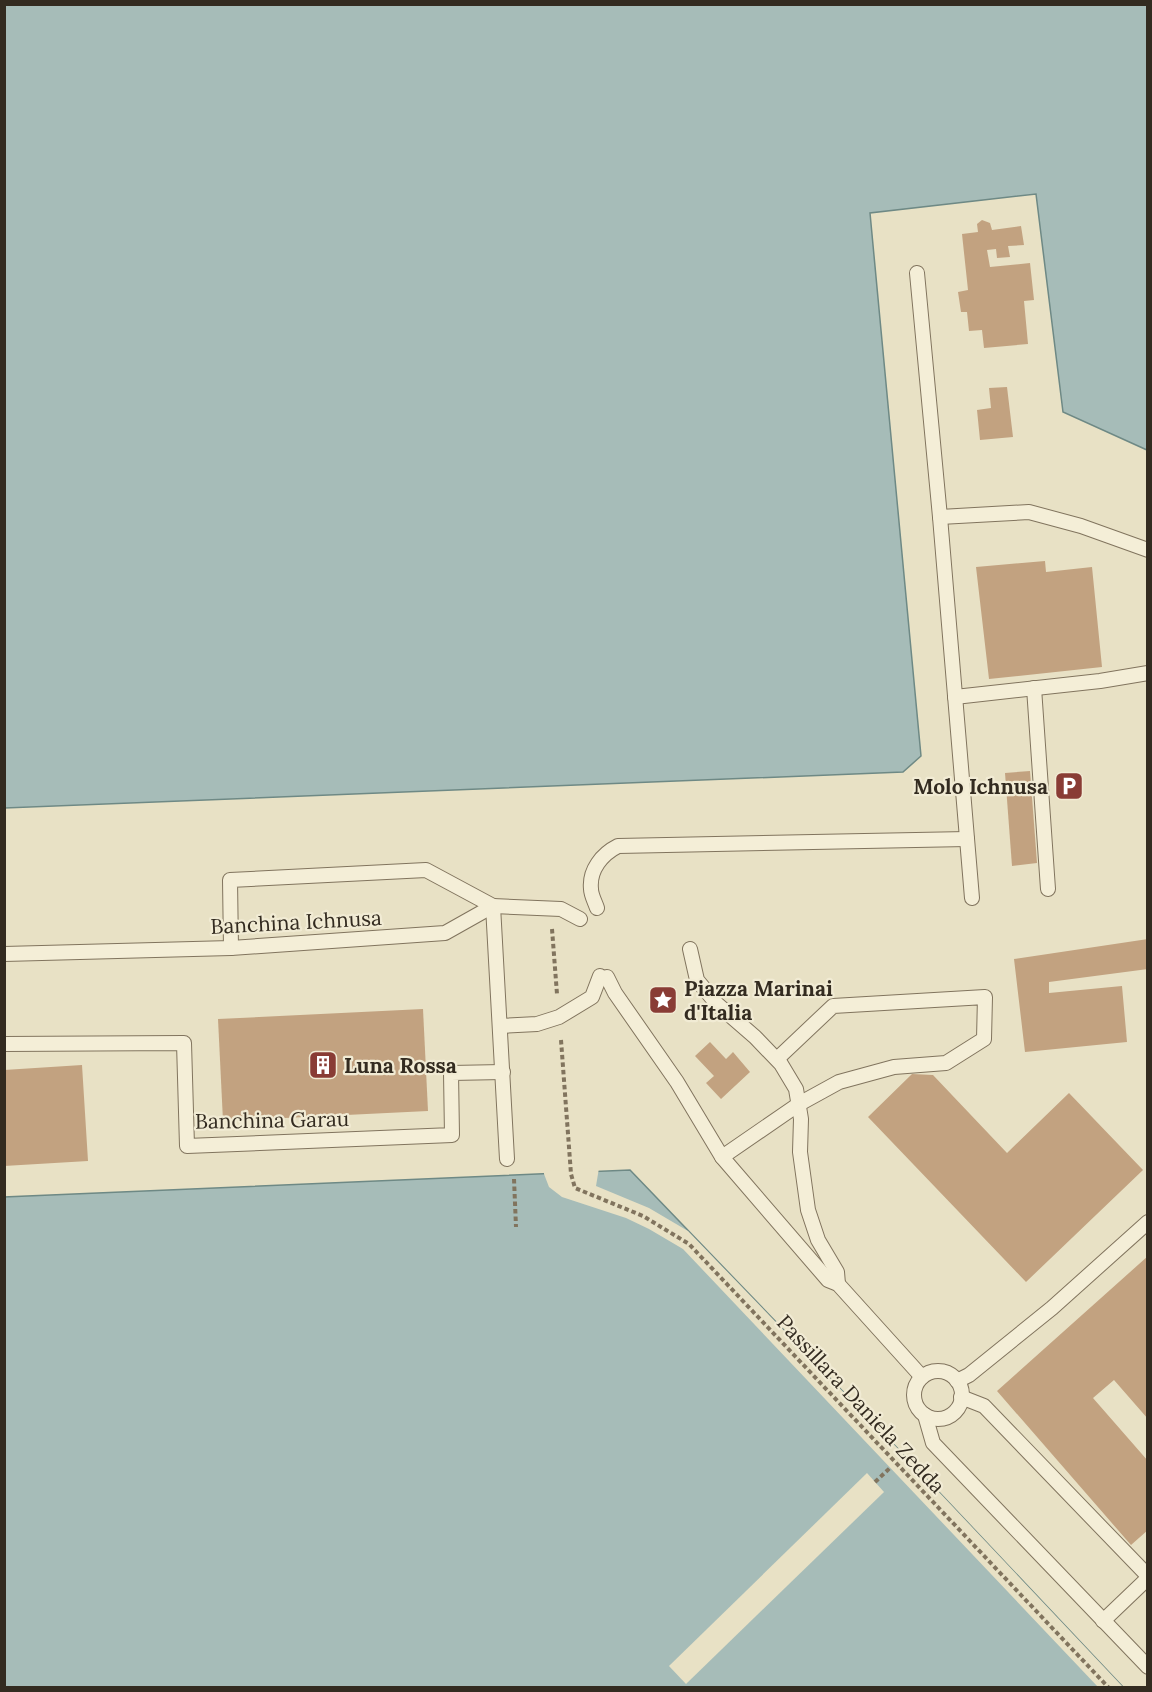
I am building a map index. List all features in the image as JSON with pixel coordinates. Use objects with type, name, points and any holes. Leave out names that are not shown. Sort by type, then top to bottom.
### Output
[{"type":"lane","points":[[917,273],[972,898]]},
{"type":"lane","points":[[940,517],[1029,512],[1081,526],[1148,550]]},
{"type":"lane","points":[[955,697],[1101,681],[1148,673]]},
{"type":"lane","points":[[1034,688],[1048,889]]},
{"type":"lane","points":[[597,908],[591,889],[597,864],[606,852],[618,846],[967,839]]},
{"type":"lane","points":[[231,948],[230,880],[426,870],[493,906],[561,909],[580,919]]},
{"type":"lane","points":[[493,906],[507,1159]]},
{"type":"lane","name":"Banchina Ichnusa","points":[[4,954],[231,948],[444,933],[493,906]]},
{"type":"lane","points":[[690,949],[697,980],[717,1004],[777,1059],[796,1089],[801,1119],[800,1152],[808,1210],[818,1240],[837,1272],[838,1284]]},
{"type":"lane","points":[[501,1026],[537,1024],[559,1017],[592,997],[603,977],[677,1082],[722,1157],[828,1280],[838,1284],[922,1377]]},
{"type":"lane","points":[[722,1157],[799,1104],[839,1082],[894,1067],[946,1064],[984,1039],[985,997],[833,1006],[777,1059]]},
{"type":"lane","name":"Banchina Garau","points":[[4,1044],[184,1043],[187,1146],[452,1135],[451,1073],[503,1072]]},
{"type":"lane","points":[[957,1381],[969,1375],[1052,1308],[1148,1222]]},
{"type":"lane","points":[[925,1415],[940,1419],[948,1417],[960,1405],[961,1389],[957,1381],[945,1372],[930,1372],[922,1377],[915,1387],[914,1395],[919,1409],[925,1415],[933,1443],[1148,1667]]},
{"type":"lane","points":[[961,1397],[984,1406],[1148,1577],[1103,1621]]},
{"type":"path","name":"Passillara Daniela Zedda","points":[[571,1174],[576,1188],[643,1216],[690,1244],[1109,1688]]},
{"type":"path","points":[[514,1175],[516,1227]]},
{"type":"path","points":[[875,1482],[891,1467]]},
{"type":"water","points":[[4,5],[1147,5],[1147,450],[1063,412],[1036,194],[870,213],[921,756],[903,772],[5,808]]},
{"type":"water","points":[[630,1170],[1123,1687],[5,1687],[4,1197]]},
{"type":"pier","points":[[599,1168],[596,1186],[649,1208],[688,1231],[1123,1687],[1098,1687],[683,1249],[626,1218],[562,1197],[549,1187],[544,1174],[544,1171]]},
{"type":"pier","points":[[867,1473],[884,1492],[686,1684],[669,1666]]},
{"type":"building","points":[[982,220],[990,223],[992,230],[1021,226],[1024,245],[1008,246],[1010,257],[997,258],[996,249],[987,250],[990,267],[1030,263],[1034,300],[1024,301],[1028,344],[984,348],[982,330],[969,331],[967,312],[961,312],[958,292],[968,290],[962,234],[978,232],[977,224]]},
{"type":"building","points":[[1007,387],[1013,437],[980,440],[977,410],[991,408],[989,388]]},
{"type":"building","points":[[1045,561],[1046,572],[1092,567],[1102,667],[989,679],[976,567]]},
{"type":"building","points":[[1030,771],[1037,863],[1012,866],[1005,773]]},
{"type":"building","points":[[1148,939],[1148,969],[1049,982],[1049,993],[1122,986],[1127,1042],[1025,1052],[1014,959]]},
{"type":"building","name":"Luna Rossa","points":[[423,1009],[428,1111],[223,1121],[218,1019]]},
{"type":"building","points":[[710,1042],[726,1059],[733,1052],[750,1072],[721,1099],[706,1083],[714,1076],[695,1056]]},
{"type":"building","points":[[82,1065],[88,1161],[4,1166],[4,1070]]},
{"type":"building","points":[[912,1074],[933,1075],[1007,1153],[1069,1093],[1143,1170],[1026,1282],[868,1117]]},
{"type":"building","points":[[1148,1256],[1148,1419],[1114,1380],[1093,1398],[1148,1461],[1148,1530],[1131,1545],[997,1391]]},
{"type":"place","name":"Molo Ichnusa","points":[[1069,786]]},
{"type":"place","name":"Piazza Marinai d'Italia","points":[[663,1000]]},
{"type":"place","name":"Luna Rossa","points":[[323,1065]]}]
